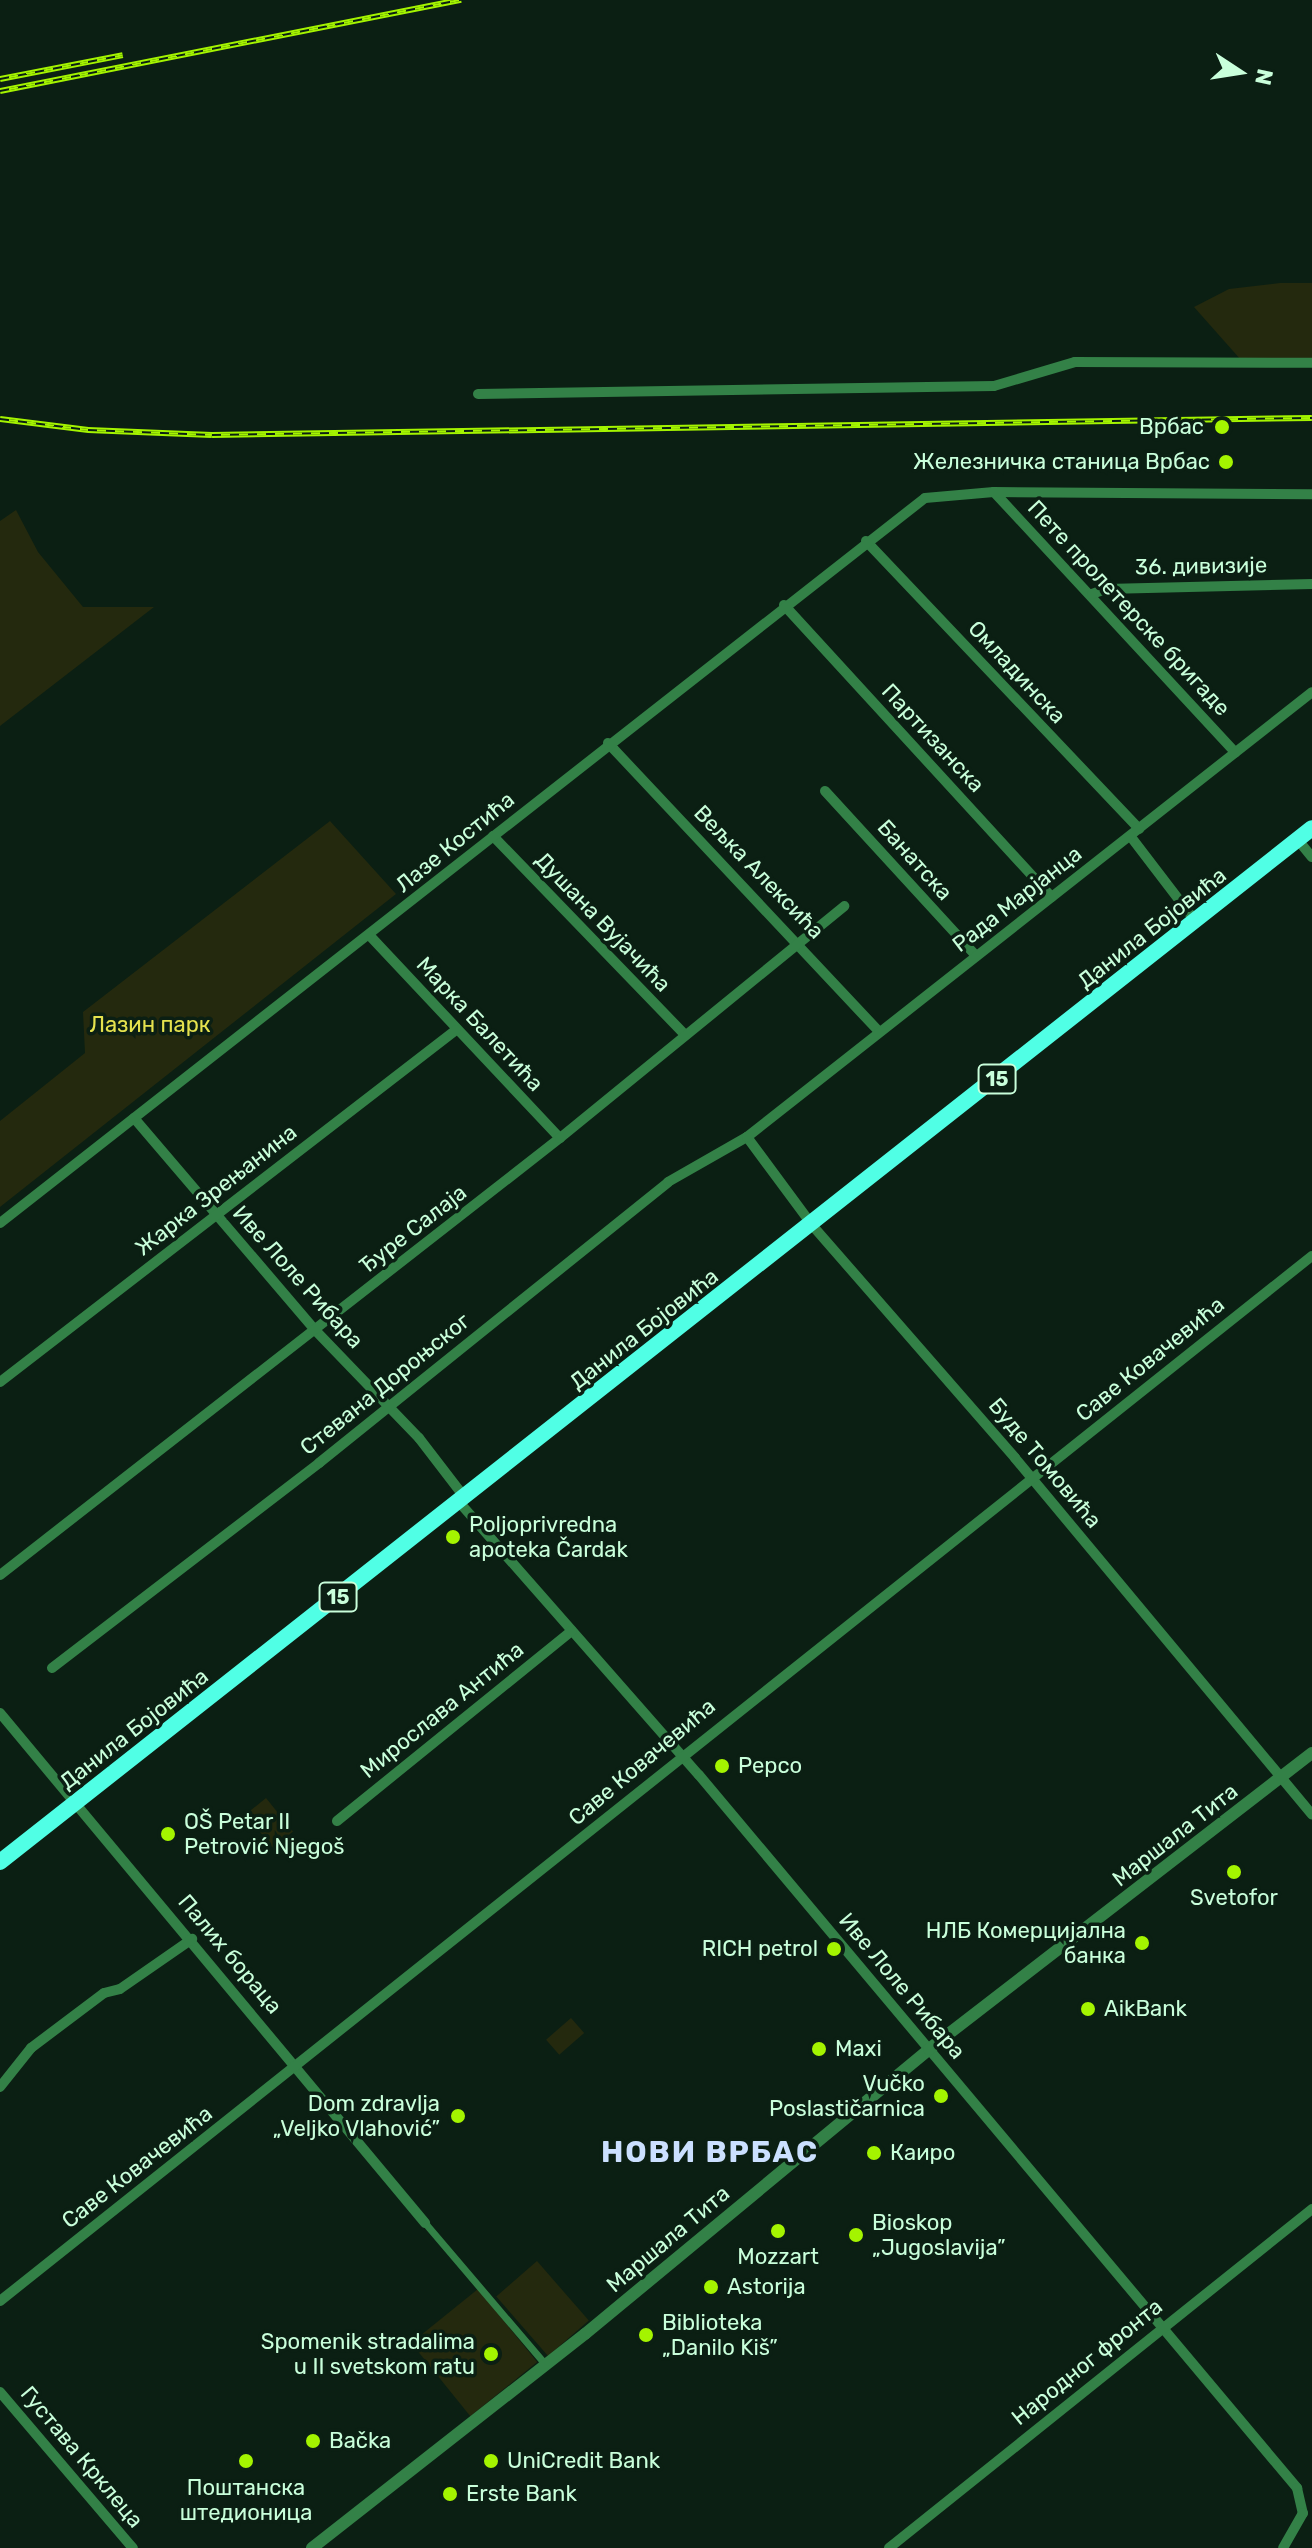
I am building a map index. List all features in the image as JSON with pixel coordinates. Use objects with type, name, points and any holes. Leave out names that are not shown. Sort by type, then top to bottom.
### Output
[{"type":"main road","name":"Данила Бојовића","points":[[0,1862],[1312,828]]},
{"type":"street","points":[[478,394],[994,386],[1075,362],[1312,363]]},
{"type":"street","points":[[994,492],[1312,494]]},
{"type":"street","name":"Лазе Костића","points":[[0,1223],[371,937],[608,743],[915,503],[936,494],[994,492]]},
{"type":"street","name":"Пете пролетерске бригаде","points":[[994,492],[1092,594],[1235,752]]},
{"type":"street","name":"Омладинска","points":[[866,541],[1135,833],[1196,922]]},
{"type":"street","name":"36. дивизије","points":[[1092,594],[1106,589],[1312,584]]},
{"type":"street","name":"Партизанска","points":[[784,605],[1052,897]]},
{"type":"street","name":"Рада Марјанца","points":[[747,1137],[1312,692]]},
{"type":"street","name":"Вељка Алексића","points":[[608,743],[799,943],[878,1031]]},
{"type":"street","name":"Банатска","points":[[825,791],[976,956]]},
{"type":"street","name":"Душана Вујачића","points":[[493,836],[685,1035]]},
{"type":"street","points":[[1298,840],[1312,857]]},
{"type":"street","name":"Ђуре Салаја","points":[[0,1575],[560,1138],[844,906]]},
{"type":"street","name":"Марка Балетића","points":[[371,937],[560,1138]]},
{"type":"street","name":"Жарка Зрењанина","points":[[0,1382],[456,1030]]},
{"type":"street","name":"Иве Лоле Рибара","points":[[134,1118],[316,1331],[390,1405],[462,1500],[681,1754],[1297,2488],[1304,2503],[1283,2548]]},
{"type":"street","name":"Буде Томовића","points":[[747,1137],[812,1225],[1033,1478],[1312,1814]]},
{"type":"street","name":"Стевана Дороњског","points":[[52,1668],[390,1405],[668,1182],[747,1137]]},
{"type":"street","name":"Саве Ковачевића","points":[[0,2301],[528,1883],[681,1754],[1312,1256]]},
{"type":"street","name":"Мирослава Антића","points":[[337,1821],[572,1631]]},
{"type":"street","name":"Палих бораца","points":[[0,1713],[74,1804],[192,1939],[425,2223]]},
{"type":"street","name":"Маршала Тита","points":[[312,2548],[545,2364],[929,2049],[1312,1753]]},
{"type":"street","points":[[0,2087],[31,2048],[104,1993],[120,1989],[192,1939]]},
{"type":"street","name":"Народног фронта","points":[[889,2548],[1312,2209]]},
{"type":"street","points":[[425,2223],[545,2364]]},
{"type":"street","name":"Густава Крклеца","points":[[0,2392],[133,2548]]},
{"type":"green space","points":[[1312,283],[1312,363],[1241,360],[1194,307],[1229,289]]},
{"type":"green space","points":[[16,510],[38,552],[83,607],[154,607],[0,726],[0,521]]},
{"type":"green space","name":"Лазин парк","points":[[330,821],[396,894],[0,1207],[0,1121],[85,1053],[83,1012]]},
{"type":"green space","points":[[266,1798],[293,1831],[273,1848],[246,1814]]},
{"type":"green space","points":[[571,2018],[584,2033],[559,2055],[546,2040]]},
{"type":"green space","points":[[537,2261],[589,2321],[548,2356],[496,2296]]},
{"type":"green space","points":[[478,2289],[537,2362],[470,2416],[411,2343]]},
{"type":"railway","points":[[0,91],[461,0]]},
{"type":"railway","points":[[0,79],[123,55]]},
{"type":"railway","points":[[0,419],[88,430],[212,435],[1312,418]]},
{"type":"place","name":"Врбас","points":[[1222,427]]},
{"type":"place","name":"Железничка станица Врбас","points":[[1226,462]]},
{"type":"place","name":"Poljoprivredna apoteka Čardak","points":[[453,1537]]},
{"type":"place","name":"Pepco","points":[[722,1766]]},
{"type":"place","name":"OŠ Petar II Petrović Njegoš","points":[[168,1834]]},
{"type":"place","name":"Svetofor","points":[[1234,1872]]},
{"type":"place","name":"НЛБ Комерцијална банка","points":[[1142,1943]]},
{"type":"place","name":"RICH petrol","points":[[834,1949]]},
{"type":"place","name":"AikBank","points":[[1088,2009]]},
{"type":"place","name":"Maxi","points":[[819,2049]]},
{"type":"place","name":"Vučko Poslastičarnica","points":[[941,2096]]},
{"type":"place","name":"Dom zdravlja „Veljko Vlahović”","points":[[458,2116]]},
{"type":"place","name":"Каиро","points":[[874,2153]]},
{"type":"place","name":"Mozzart","points":[[778,2231]]},
{"type":"place","name":"Bioskop „Jugoslavija”","points":[[856,2235]]},
{"type":"place","name":"Astorija","points":[[711,2287]]},
{"type":"place","name":"Biblioteka „Danilo Kiš”","points":[[646,2335]]},
{"type":"place","name":"Spomenik stradalima u II svetskom ratu","points":[[491,2354]]},
{"type":"place","name":"Bačka","points":[[313,2441]]},
{"type":"place","name":"Поштанска штедионица","points":[[246,2461]]},
{"type":"place","name":"UniCredit Bank","points":[[491,2461]]},
{"type":"place","name":"Erste Bank","points":[[450,2494]]},
{"type":"district","name":"НОВИ ВРБАС","points":[[710,2152]]}]
